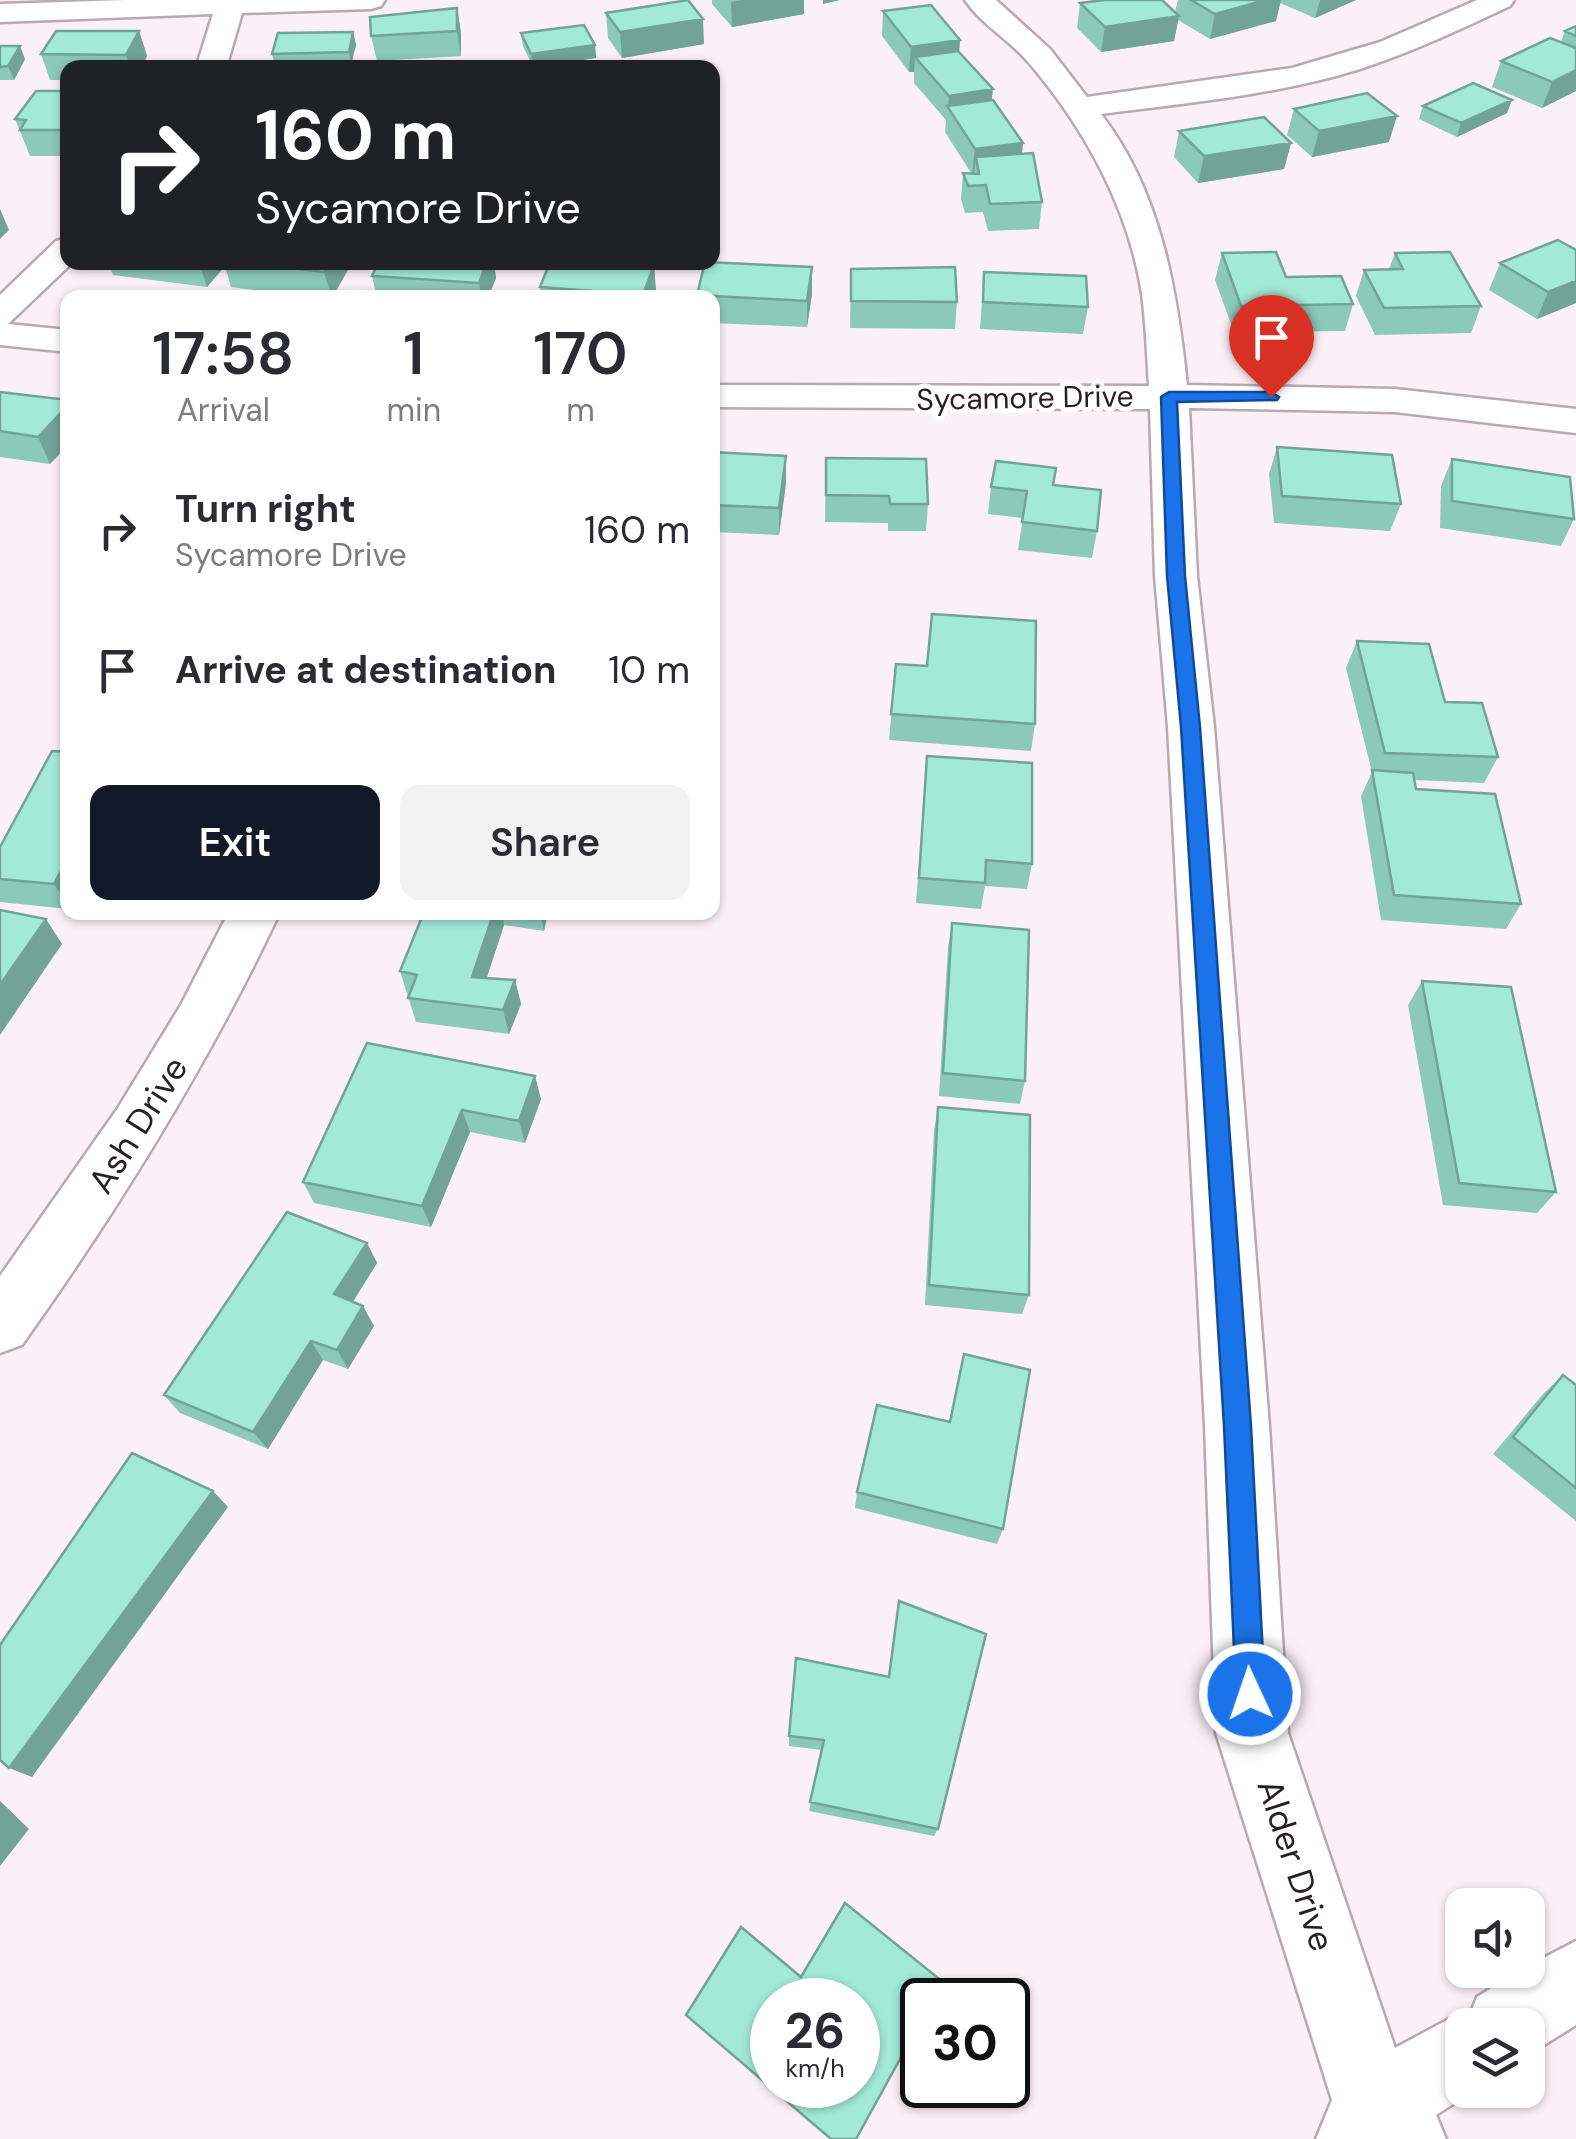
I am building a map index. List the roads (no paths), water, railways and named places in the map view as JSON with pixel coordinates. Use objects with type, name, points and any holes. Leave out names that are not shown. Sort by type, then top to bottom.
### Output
[{"type":"street","points":[[0,13],[371,0]]},
{"type":"street","name":"Alder Drive","points":[[979,0],[1039,54],[1080,107],[1118,168],[1151,254],[1160,296],[1169,397],[1176,576],[1238,1426],[1252,1733],[1378,2128]]},
{"type":"street","points":[[1080,107],[1237,87],[1324,70],[1407,42],[1500,0]]},
{"type":"street","points":[[213,60],[231,3]]},
{"type":"street","points":[[0,315],[60,256]]},
{"type":"street","points":[[0,334],[60,341]]},
{"type":"street","name":"Sycamore Drive","points":[[720,396],[951,400],[1340,397],[1439,404],[1576,421]]},
{"type":"street","name":"Ash Drive","points":[[0,1325],[108,1173],[212,1005],[252,920]]},
{"type":"street","points":[[1532,2008],[1576,1980]]},
{"type":"street","points":[[1378,2128],[1445,2067]]}]
